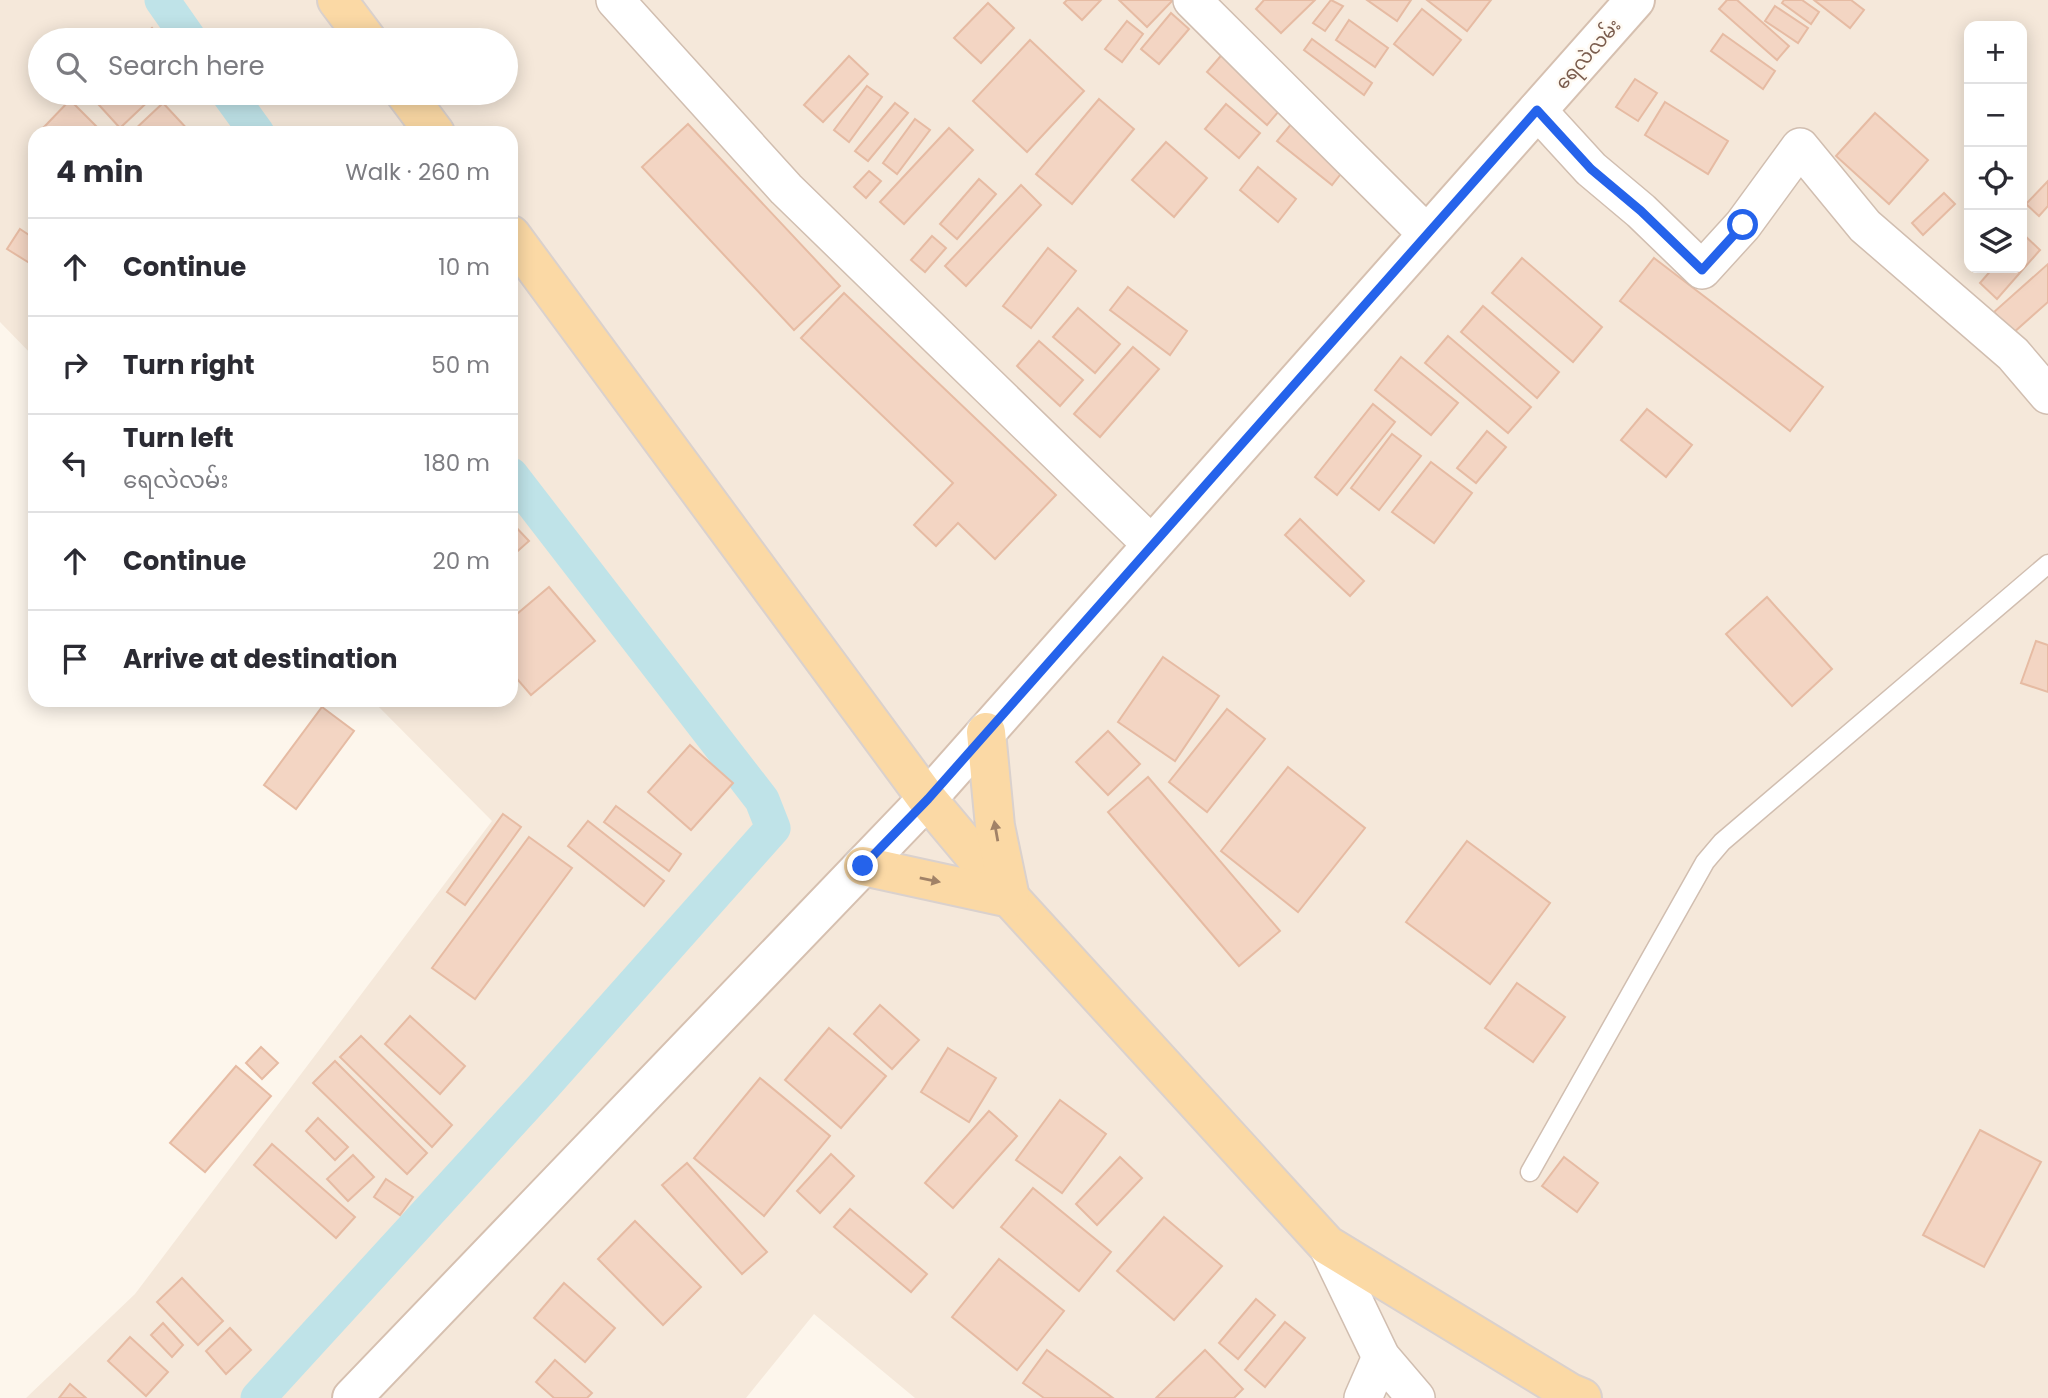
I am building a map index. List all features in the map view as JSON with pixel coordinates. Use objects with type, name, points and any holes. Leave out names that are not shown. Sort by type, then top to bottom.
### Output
[{"type":"main road","points":[[337,0],[358,28]]},
{"type":"main road","name":"ရေလဲလမ်း","points":[[352,1398],[928,799],[1635,0]]},
{"type":"main road","points":[[414,105],[430,126]]},
{"type":"main road","points":[[518,244],[928,799],[1010,898],[1327,1245],[1570,1394],[1582,1398]]},
{"type":"main road","points":[[986,732],[995,826],[1010,898]]},
{"type":"main road","points":[[863,866],[1010,898]]},
{"type":"street","points":[[615,0],[786,189],[1152,545]]},
{"type":"street","points":[[1192,0],[1427,234]]},
{"type":"street","points":[[1537,110],[1591,169],[1641,211],[1702,270],[1743,225],[1800,147],[1865,226],[2013,354],[2048,395]]},
{"type":"street","points":[[1327,1245],[1381,1357],[1416,1398]]},
{"type":"street","points":[[1363,1398],[1381,1357]]},
{"type":"lane","points":[[1530,1172],[1705,862],[1722,842],[2048,564]]},
{"type":"shaded area","points":[[0,0],[2048,0],[2048,1398],[915,1398],[814,1314],[746,1398],[26,1398],[135,1294],[492,821],[379,707],[518,707],[518,126],[28,126],[28,351],[0,322]]},
{"type":"building","points":[[1067,0],[1101,0],[1082,20],[1064,3]]},
{"type":"building","points":[[1119,0],[1173,0],[1147,27]]},
{"type":"building","points":[[1264,0],[1315,0],[1281,33],[1256,9]]},
{"type":"building","points":[[1331,0],[1343,6],[1325,31],[1313,23]]},
{"type":"building","points":[[1367,0],[1411,0],[1397,21]]},
{"type":"building","points":[[1427,0],[1491,0],[1467,31]]},
{"type":"building","points":[[1727,0],[1737,0],[1789,46],[1777,60],[1719,9]]},
{"type":"building","points":[[1784,0],[1802,0],[1819,12],[1811,24],[1782,3]]},
{"type":"building","points":[[1814,0],[1851,0],[1864,10],[1850,28]]},
{"type":"building","points":[[988,3],[1014,28],[981,63],[954,38]]},
{"type":"building","points":[[1775,6],[1808,28],[1798,43],[1765,21]]},
{"type":"building","points":[[1422,9],[1461,40],[1433,75],[1394,44]]},
{"type":"building","points":[[1171,13],[1189,29],[1159,64],[1141,49]]},
{"type":"building","points":[[1349,20],[1388,48],[1375,67],[1336,40]]},
{"type":"building","points":[[1127,21],[1143,34],[1122,62],[1105,49]]},
{"type":"building","points":[[1723,34],[1775,71],[1763,89],[1711,51]]},
{"type":"building","points":[[1312,39],[1372,83],[1364,95],[1304,50]]},
{"type":"building","points":[[1030,40],[1084,91],[1027,152],[973,101]]},
{"type":"building","points":[[1225,51],[1285,104],[1267,125],[1207,72]]},
{"type":"building","points":[[849,56],[868,74],[823,122],[804,105]]},
{"type":"building","points":[[1635,79],[1657,93],[1638,121],[1616,107]]},
{"type":"building","points":[[867,86],[882,97],[849,142],[834,130]]},
{"type":"building","points":[[1099,99],[1134,129],[1072,204],[1036,174]]},
{"type":"building","points":[[1665,102],[1728,141],[1708,174],[1645,135]]},
{"type":"building","points":[[895,103],[908,113],[868,161],[855,151]]},
{"type":"building","points":[[1226,104],[1260,133],[1239,158],[1205,129]]},
{"type":"building","points":[[65,105],[75,105],[96,126],[45,126]]},
{"type":"building","points":[[99,105],[144,105],[122,126],[118,126]]},
{"type":"building","points":[[161,105],[165,105],[184,126],[138,126]]},
{"type":"building","points":[[1875,113],[1928,160],[1889,204],[1836,156]]},
{"type":"building","points":[[915,119],[930,130],[897,174],[883,163]]},
{"type":"building","points":[[1292,123],[1347,166],[1332,185],[1277,141]]},
{"type":"building","points":[[688,124],[840,286],[794,330],[642,167]]},
{"type":"building","points":[[949,128],[973,150],[904,224],[880,202]]},
{"type":"building","points":[[1166,142],[1207,178],[1174,217],[1132,180]]},
{"type":"building","points":[[1258,167],[1296,199],[1278,222],[1240,190]]},
{"type":"building","points":[[869,171],[881,181],[866,198],[854,187]]},
{"type":"building","points":[[979,179],[996,194],[957,239],[940,224]]},
{"type":"building","points":[[2048,181],[2048,206],[2039,216],[2027,203]]},
{"type":"building","points":[[1021,185],[1041,205],[966,286],[945,266]]},
{"type":"building","points":[[1944,193],[1955,204],[1923,235],[1912,223]]},
{"type":"building","points":[[20,229],[28,234],[28,262],[7,249]]},
{"type":"building","points":[[932,236],[946,248],[925,272],[911,260]]},
{"type":"building","points":[[2027,238],[2040,250],[2027,265]]},
{"type":"building","points":[[1048,248],[1076,271],[1031,328],[1003,306]]},
{"type":"building","points":[[1522,258],[1602,327],[1573,362],[1492,293]]},
{"type":"building","points":[[1654,258],[1823,387],[1790,431],[1620,301]]},
{"type":"building","points":[[2048,264],[2048,302],[2013,333],[1994,312]]},
{"type":"building","points":[[1989,273],[2020,273],[1997,299],[1980,283]]},
{"type":"building","points":[[1128,287],[1187,331],[1170,355],[1110,310]]},
{"type":"building","points":[[844,293],[1056,495],[995,559],[958,523],[936,546],[914,525],[953,483],[801,338]]},
{"type":"building","points":[[1483,306],[1559,372],[1537,398],[1461,332]]},
{"type":"building","points":[[1078,308],[1120,344],[1095,373],[1053,337]]},
{"type":"building","points":[[1448,336],[1531,407],[1508,433],[1425,363]]},
{"type":"building","points":[[1039,341],[1083,380],[1060,406],[1017,366]]},
{"type":"building","points":[[1133,347],[1159,369],[1100,437],[1074,414]]},
{"type":"building","points":[[1401,357],[1458,403],[1431,435],[1375,390]]},
{"type":"building","points":[[1373,404],[1395,422],[1337,495],[1315,477]]},
{"type":"building","points":[[1647,409],[1692,445],[1666,477],[1621,440]]},
{"type":"building","points":[[1487,431],[1506,447],[1476,483],[1457,468]]},
{"type":"building","points":[[1392,434],[1421,456],[1379,510],[1351,488]]},
{"type":"building","points":[[1431,462],[1472,493],[1434,543],[1392,512]]},
{"type":"building","points":[[1300,519],[1364,581],[1350,596],[1285,535]]},
{"type":"building","points":[[518,529],[529,541],[518,551]]},
{"type":"building","points":[[549,587],[595,641],[531,695],[518,680],[518,613]]},
{"type":"building","points":[[1767,597],[1832,669],[1792,706],[1726,634]]},
{"type":"building","points":[[2036,641],[2048,645],[2048,692],[2021,683]]},
{"type":"building","points":[[1163,657],[1219,696],[1175,761],[1118,722]]},
{"type":"building","points":[[322,707],[354,731],[296,809],[264,785]]},
{"type":"building","points":[[1227,709],[1265,739],[1207,812],[1169,782]]},
{"type":"building","points":[[1108,731],[1140,764],[1108,795],[1076,762]]},
{"type":"building","points":[[690,745],[733,783],[691,830],[648,792]]},
{"type":"building","points":[[1288,767],[1365,828],[1298,912],[1221,851]]},
{"type":"building","points":[[1148,777],[1280,931],[1239,966],[1108,812]]},
{"type":"building","points":[[616,806],[681,854],[669,871],[604,822]]},
{"type":"building","points":[[503,814],[521,827],[465,905],[447,892]]},
{"type":"building","points":[[588,821],[664,881],[644,906],[568,846]]},
{"type":"building","points":[[529,837],[572,868],[475,999],[432,968]]},
{"type":"building","points":[[1467,841],[1550,903],[1490,984],[1406,922]]},
{"type":"building","points":[[1517,983],[1565,1017],[1533,1062],[1485,1028]]},
{"type":"building","points":[[880,1005],[919,1040],[892,1069],[854,1034]]},
{"type":"building","points":[[410,1016],[465,1066],[440,1094],[385,1044]]},
{"type":"building","points":[[829,1028],[886,1076],[841,1128],[785,1080]]},
{"type":"building","points":[[361,1036],[452,1125],[432,1147],[340,1057]]},
{"type":"building","points":[[261,1047],[278,1063],[262,1079],[246,1063]]},
{"type":"building","points":[[948,1048],[996,1078],[969,1122],[921,1092]]},
{"type":"building","points":[[335,1061],[427,1153],[407,1174],[313,1083]]},
{"type":"building","points":[[236,1066],[271,1096],[205,1172],[170,1143]]},
{"type":"building","points":[[760,1078],[830,1136],[764,1216],[694,1158]]},
{"type":"building","points":[[1060,1100],[1106,1134],[1062,1193],[1016,1160]]},
{"type":"building","points":[[989,1111],[1017,1136],[953,1208],[925,1183]]},
{"type":"building","points":[[318,1118],[348,1147],[335,1160],[306,1131]]},
{"type":"building","points":[[1980,1130],[2041,1162],[1984,1267],[1923,1235]]},
{"type":"building","points":[[272,1144],[355,1217],[336,1238],[254,1165]]},
{"type":"building","points":[[831,1154],[854,1176],[820,1213],[797,1191]]},
{"type":"building","points":[[353,1155],[374,1177],[348,1201],[327,1179]]},
{"type":"building","points":[[1120,1157],[1142,1178],[1097,1225],[1076,1204]]},
{"type":"building","points":[[1564,1157],[1598,1183],[1577,1212],[1542,1186]]},
{"type":"building","points":[[687,1163],[767,1252],[742,1274],[662,1185]]},
{"type":"building","points":[[386,1179],[413,1197],[400,1215],[374,1197]]},
{"type":"building","points":[[1033,1188],[1111,1252],[1079,1291],[1001,1227]]},
{"type":"building","points":[[850,1209],[927,1274],[911,1292],[834,1227]]},
{"type":"building","points":[[1164,1217],[1222,1266],[1174,1320],[1117,1271]]},
{"type":"building","points":[[635,1221],[701,1287],[663,1325],[598,1259]]},
{"type":"building","points":[[999,1259],[1064,1311],[1017,1370],[952,1317]]},
{"type":"building","points":[[182,1278],[223,1321],[198,1345],[157,1302]]},
{"type":"building","points":[[564,1283],[615,1328],[585,1362],[534,1318]]},
{"type":"building","points":[[1256,1299],[1275,1315],[1238,1359],[1219,1343]]},
{"type":"building","points":[[1285,1322],[1305,1338],[1265,1387],[1245,1370]]},
{"type":"building","points":[[163,1323],[183,1345],[172,1357],[151,1335]]},
{"type":"building","points":[[230,1328],[251,1350],[226,1374],[206,1351]]},
{"type":"building","points":[[130,1337],[168,1372],[146,1396],[108,1361]]},
{"type":"building","points":[[1047,1350],[1113,1398],[1044,1398],[1023,1383]]},
{"type":"building","points":[[1205,1350],[1243,1389],[1234,1398],[1156,1398]]},
{"type":"building","points":[[555,1360],[592,1393],[587,1398],[554,1398],[536,1382]]},
{"type":"building","points":[[70,1384],[86,1398],[59,1398]]},
{"type":"waterway","points":[[162,0],[182,28]]},
{"type":"waterway","points":[[237,105],[252,126]]},
{"type":"waterway","points":[[258,1398],[540,1090],[773,828],[762,800],[518,484]]},
{"type":"route","points":[[863,866],[928,799],[1537,110],[1591,169],[1641,211],[1702,270],[1743,225]]}]
